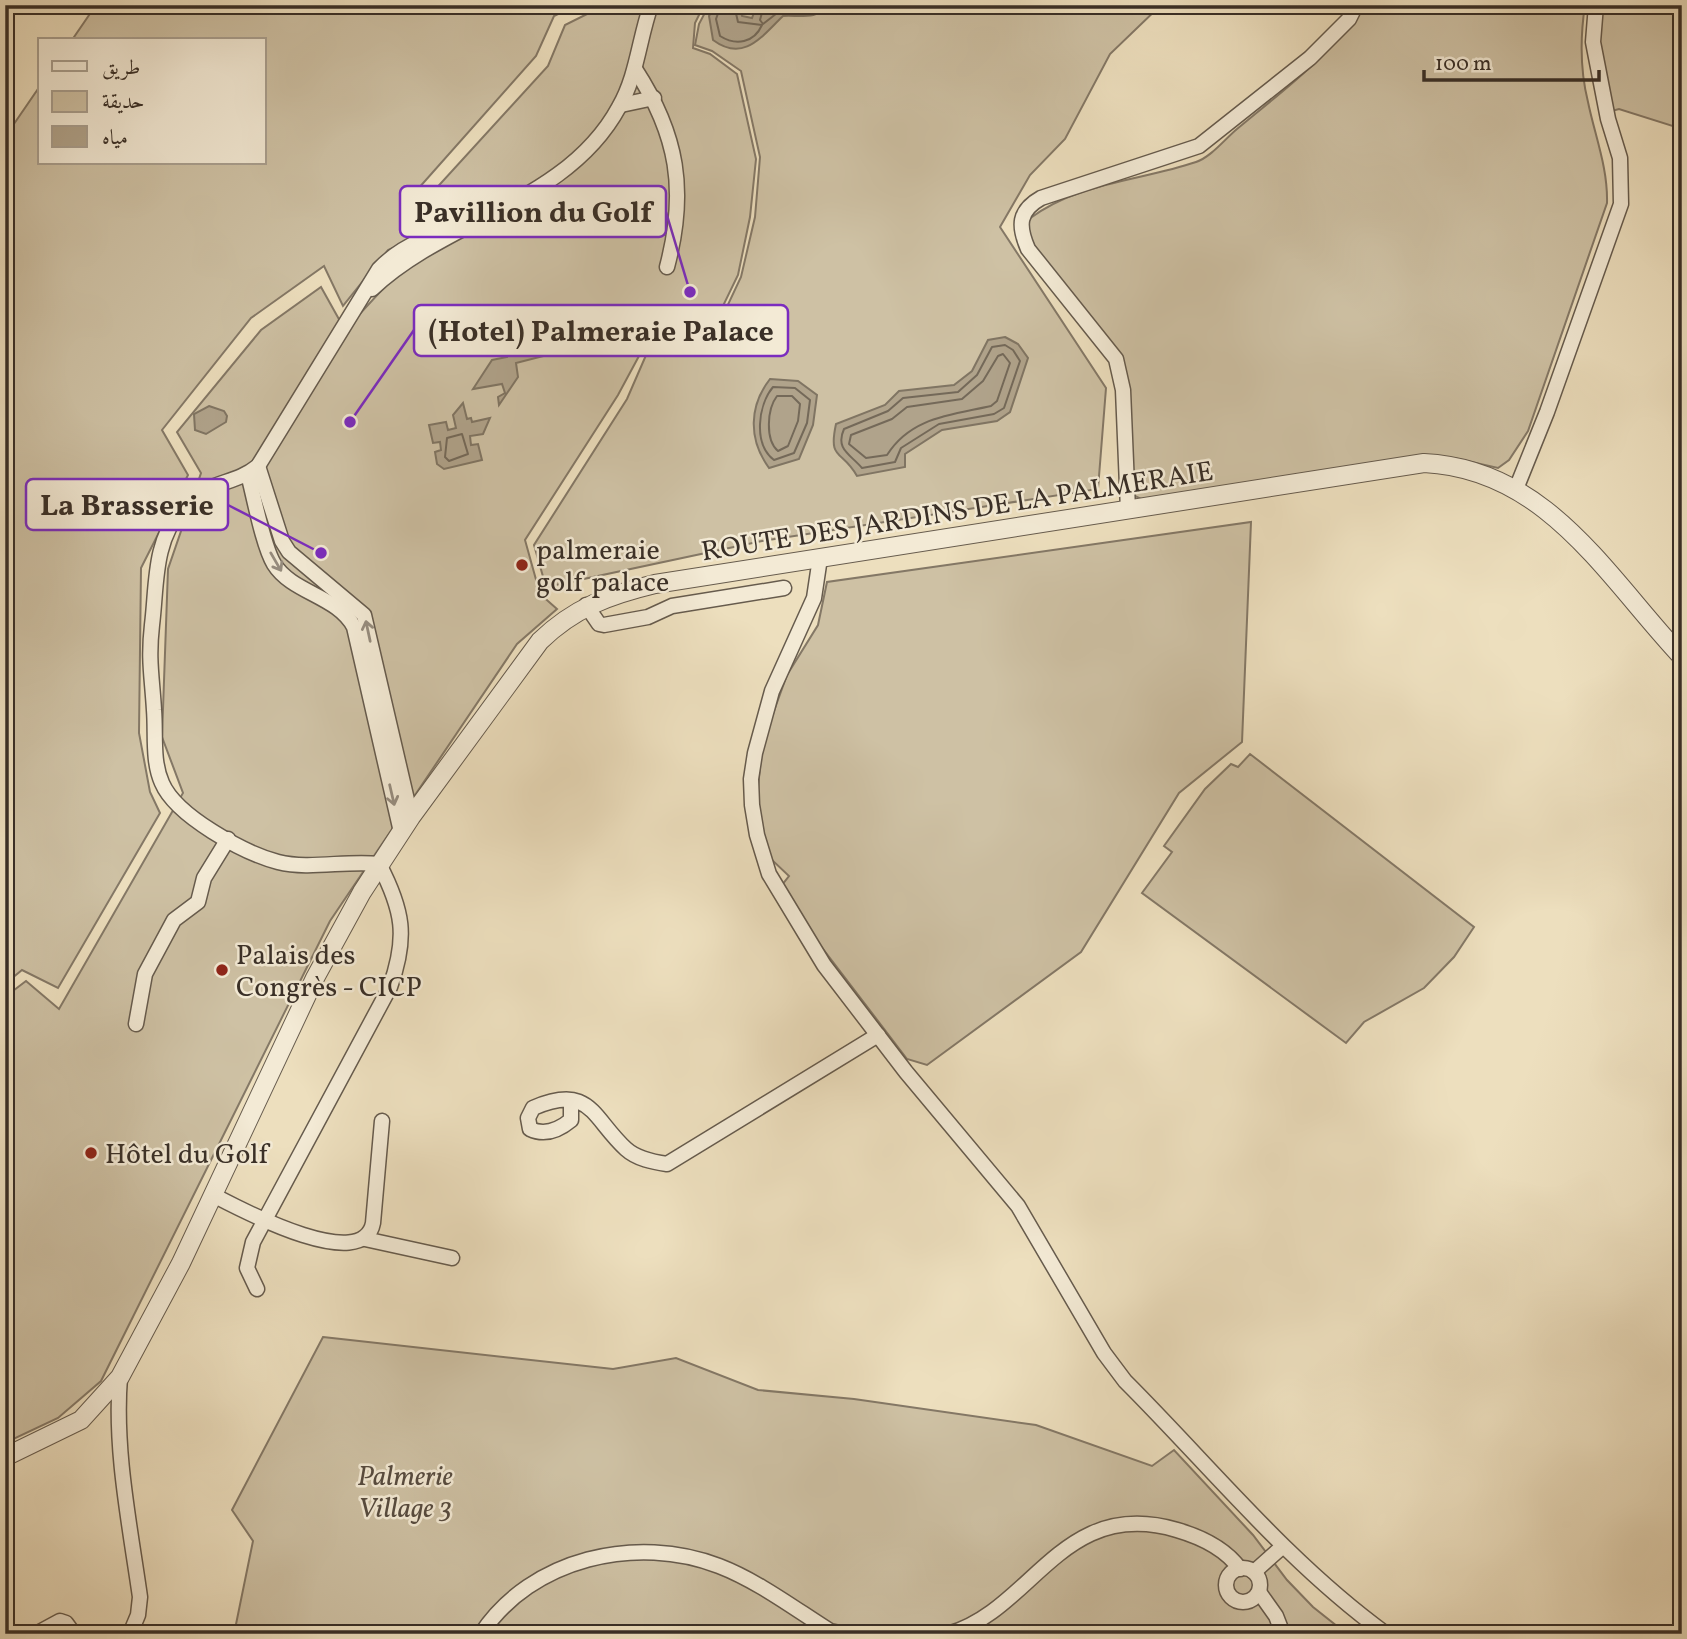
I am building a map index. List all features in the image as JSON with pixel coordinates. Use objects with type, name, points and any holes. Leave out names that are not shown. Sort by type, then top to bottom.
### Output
[{"type":"street","points":[[257,1289],[247,1268],[253,1242],[378,1009],[399,964],[402,923],[392,890],[379,864],[356,862],[302,865],[279,862],[228,839],[187,814],[171,799],[156,763],[149,649],[160,551],[166,533],[179,512],[197,493],[253,470],[356,305],[396,268],[531,192],[588,153],[621,105],[635,69],[642,28],[651,5]]},
{"type":"street","points":[[1128,509],[1123,390],[1116,359],[1028,249],[1021,233],[1020,219],[1027,206],[1041,198],[1199,146],[1310,58],[1349,19],[1356,5]]},
{"type":"street","points":[[1516,489],[1547,412],[1621,204],[1620,158],[1608,119],[1592,42],[1596,5]]},
{"type":"street","points":[[635,69],[654,98],[670,135],[677,174],[679,205],[667,267]]},
{"type":"street","points":[[621,105],[654,98]]},
{"type":"street","name":"ROUTE DES JARDINS DE LA PALMERAIE","points":[[5,1457],[81,1420],[120,1377],[163,1298],[315,978],[379,864],[540,641],[560,622],[586,605],[614,593],[655,584],[1424,463],[1455,464],[1489,475],[1516,489],[1562,522],[1581,540],[1682,657]]},
{"type":"street","points":[[253,470],[289,552],[364,615],[373,689],[406,824]]},
{"type":"street","points":[[820,558],[819,578],[806,621],[764,712],[751,779],[757,835],[775,889],[824,965],[1018,1206],[1104,1353],[1125,1381],[1282,1547],[1333,1593],[1386,1634]]},
{"type":"street","points":[[586,605],[599,624],[604,625],[648,617],[673,606],[784,588]]},
{"type":"street","points":[[136,1024],[145,974],[174,920],[198,902],[204,878],[228,839]]},
{"type":"street","points":[[571,1101],[581,1101],[591,1107],[627,1150],[667,1164],[878,1035]]},
{"type":"street","points":[[365,1239],[371,1233],[373,1223],[382,1121]]},
{"type":"street","points":[[213,1195],[264,1222],[306,1237],[355,1241],[365,1239],[452,1258]]},
{"type":"street","points":[[120,1377],[118,1402],[123,1469],[140,1597],[138,1615],[130,1634]]},
{"type":"street","points":[[948,1634],[982,1617],[1075,1541],[1102,1530],[1133,1524],[1166,1526],[1196,1535],[1217,1547],[1258,1578],[1259,1592],[1276,1616],[1283,1634]]},
{"type":"street","points":[[1259,1592],[1249,1601],[1235,1601],[1230,1596],[1226,1583],[1233,1572],[1247,1571],[1282,1547]]},
{"type":"street","points":[[481,1634],[495,1614],[533,1581],[597,1558],[638,1551],[680,1554],[721,1567],[835,1633]]},
{"type":"street","points":[[36,1634],[60,1621],[66,1623],[74,1634]]},
{"type":"green space","points":[[96,5],[576,5],[554,16],[536,56],[417,190],[432,230],[388,250],[343,306],[324,266],[251,318],[162,430],[188,475],[141,568],[139,733],[150,792],[160,813],[58,988],[22,970],[5,984],[5,137],[38,89],[38,164],[266,164],[266,38],[73,38]]},
{"type":"green space","points":[[605,5],[704,5],[695,23],[693,48],[710,54],[737,74],[756,159],[750,217],[738,275],[706,341],[681,350],[646,343],[618,395],[525,540],[540,594],[557,609],[517,644],[330,921],[101,1381],[58,1418],[5,1443],[5,997],[26,981],[59,1009],[183,793],[162,737],[168,569],[201,473],[177,432],[261,330],[321,287],[345,330],[402,268],[444,242],[431,194],[548,66],[565,25]]},
{"type":"green space","points":[[709,5],[1161,5],[1110,54],[1065,139],[1030,175],[1000,227],[1106,388],[1098,489],[762,541],[546,587],[534,545],[627,399],[650,346],[682,355],[709,345],[741,277],[755,217],[760,157],[741,71],[712,51],[695,45],[699,24]]},
{"type":"green space","points":[[1362,5],[1585,5],[1583,78],[1603,165],[1607,203],[1528,431],[1509,460],[1498,468],[1454,458],[1408,459],[1143,500],[1135,496],[1133,490],[1127,377],[1040,256],[1029,238],[1029,219],[1068,197],[1196,162],[1207,156],[1321,57]]},
{"type":"green space","points":[[1603,5],[1682,5],[1682,129],[1619,109],[1608,112],[1597,28]]},
{"type":"green space","points":[[1251,522],[1242,742],[1179,793],[1081,952],[927,1065],[907,1059],[778,890],[789,876],[772,860],[767,849],[757,800],[762,744],[787,675],[818,625],[827,582]]},
{"type":"green space","points":[[1250,754],[1474,927],[1454,957],[1424,988],[1364,1022],[1346,1043],[1142,893],[1172,852],[1164,846],[1205,789],[1231,764],[1238,767]]},
{"type":"green space","name":"Palmerie Village 3","points":[[323,1337],[613,1369],[676,1358],[758,1390],[854,1399],[1036,1425],[1152,1466],[1174,1450],[1253,1535],[1287,1580],[1313,1607],[1347,1634],[234,1634],[253,1541],[232,1510]]},
{"type":"water","points":[[716,5],[740,5],[742,16],[752,18],[757,5],[829,5],[814,15],[783,16],[752,44],[734,49],[713,40],[709,16]]},
{"type":"water","points":[[511,312],[512,321],[508,323],[512,341],[526,339],[527,352],[556,342],[559,352],[516,363],[518,377],[499,405],[498,397],[505,393],[502,384],[473,389],[492,360],[507,357],[500,314]]},
{"type":"water","points":[[1005,337],[1018,344],[1028,358],[1010,412],[997,421],[942,430],[905,454],[905,467],[857,476],[835,450],[836,424],[885,405],[899,391],[954,385],[972,371],[988,340]]},
{"type":"water","points":[[770,379],[798,381],[817,395],[813,425],[799,459],[769,468],[757,446],[754,423],[758,400]]},
{"type":"water","points":[[463,403],[467,419],[471,418],[472,422],[490,418],[483,434],[470,436],[471,445],[478,444],[482,460],[444,469],[437,464],[435,452],[441,450],[440,442],[433,443],[429,425],[446,422],[448,430],[456,428],[453,415]]},
{"type":"water","points":[[209,406],[224,411],[227,416],[226,422],[206,434],[195,430],[194,414]]},
{"type":"place","name":"Pavillion du Golf","points":[[690,292]]},
{"type":"place","name":"(Hotel) Palmeraie Palace","points":[[350,422]]},
{"type":"place","name":"La Brasserie","points":[[321,553]]},
{"type":"place","name":"palmeraie golf palace","points":[[522,565]]},
{"type":"place","name":"Palais des Congrès - CICP","points":[[222,970]]},
{"type":"place","name":"Hôtel du Golf","points":[[91,1153]]}]
